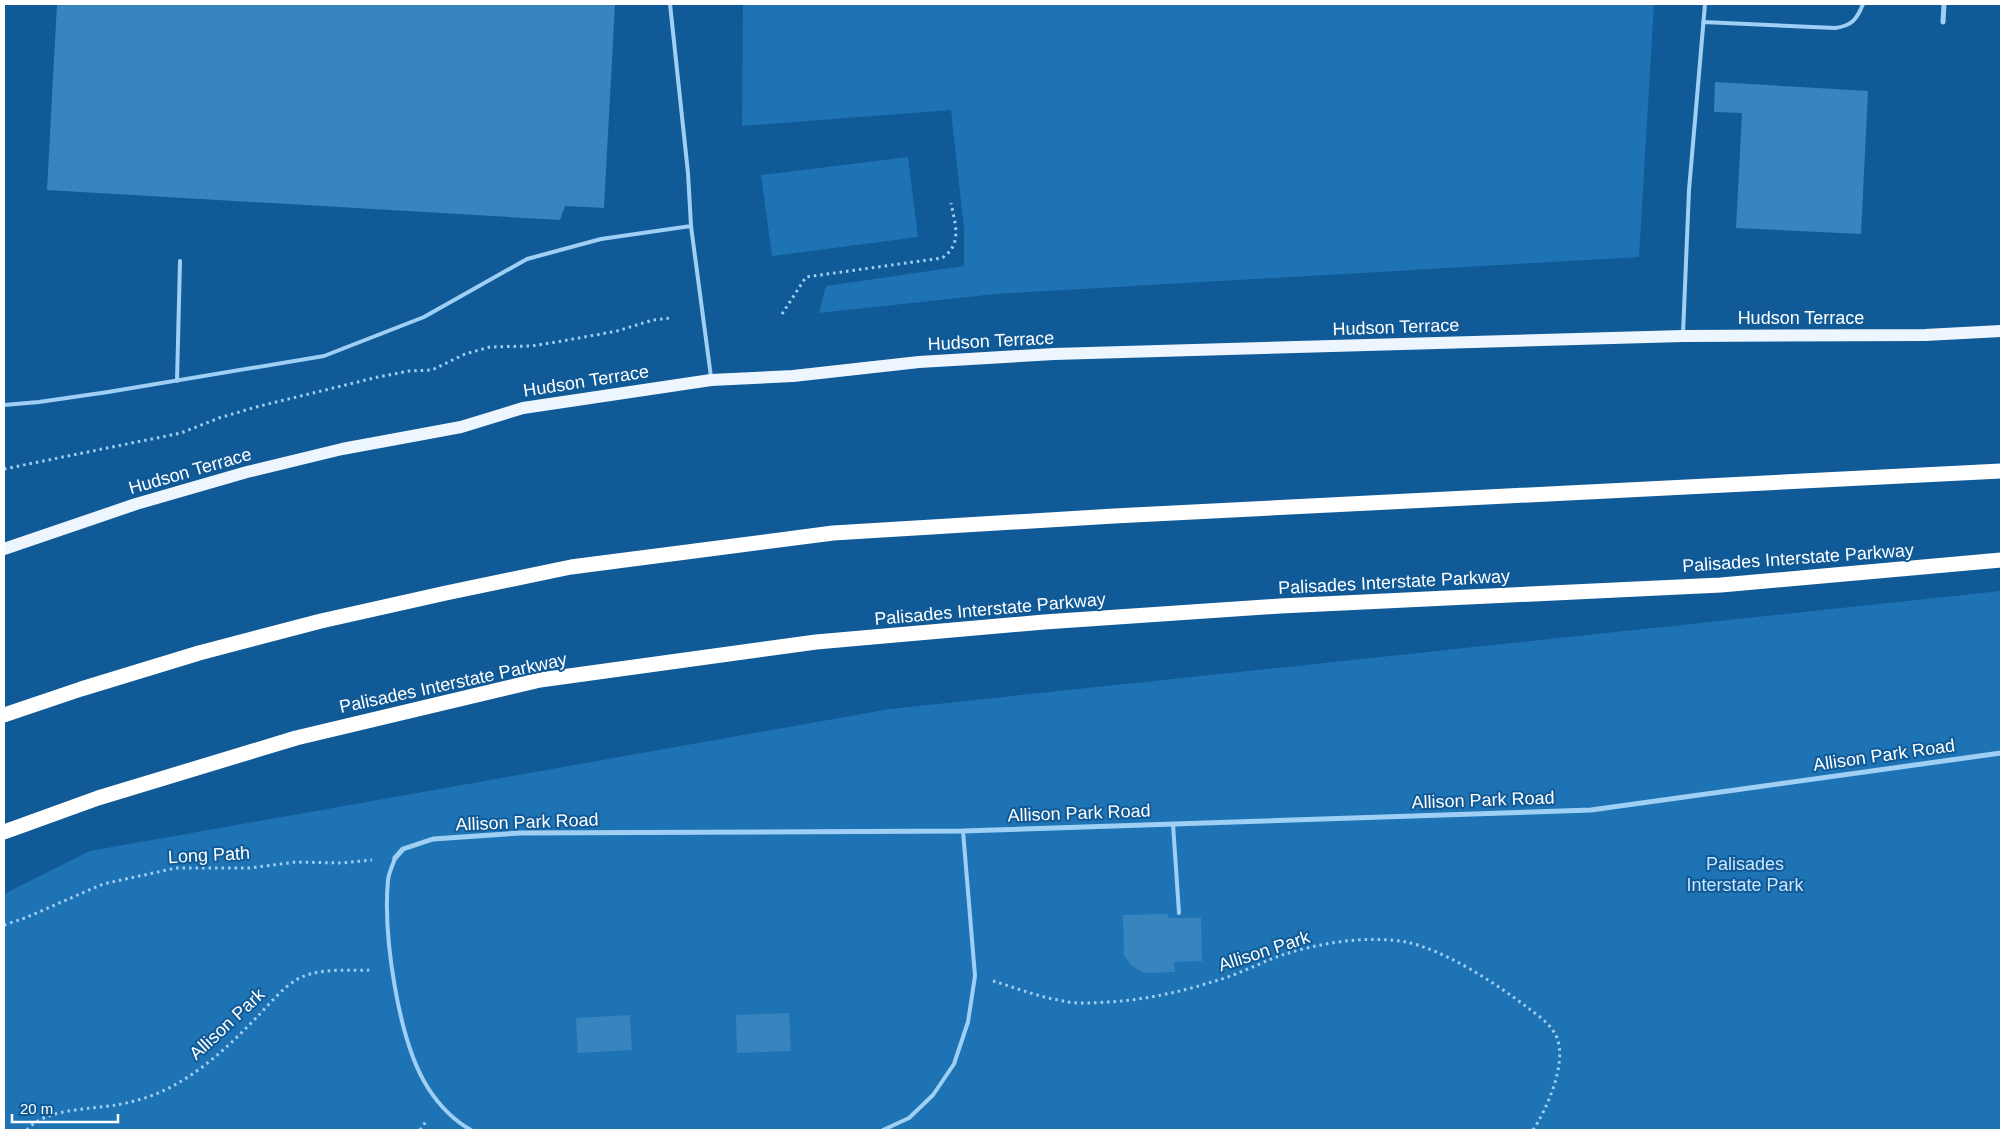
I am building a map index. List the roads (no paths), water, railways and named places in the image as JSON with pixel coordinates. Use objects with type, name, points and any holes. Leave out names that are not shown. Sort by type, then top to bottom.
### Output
[{"type":"highway","points":[[4,715],[199,653],[321,621],[446,592],[572,567],[824,534],[1114,516],[2001,471]]},
{"type":"highway","name":"Palisades Interstate Parkway","points":[[4,832],[98,798],[296,738],[531,682],[816,642],[1044,622],[1280,606],[1721,585],[2001,560]]},
{"type":"main road","name":"Hudson Terrace","points":[[4,549],[136,504],[247,472],[323,454],[461,427],[523,408],[712,380],[793,376],[919,362],[1054,354],[1683,336],[1925,335],[2001,331]]},
{"type":"street","points":[[1943,22],[1944,4]]},
{"type":"street","name":"Allison Park Road","points":[[395,858],[403,849],[433,839],[520,833],[963,831],[1591,810],[2001,753]]},
{"type":"lane","points":[[670,4],[688,173],[691,226],[712,380]]},
{"type":"lane","points":[[1683,336],[1689,190],[1705,4]]},
{"type":"lane","points":[[1703,22],[1847,27],[1854,21],[1863,4]]},
{"type":"lane","points":[[4,405],[39,402],[177,381],[324,356],[424,317],[527,259],[601,238],[691,226]]},
{"type":"lane","points":[[177,381],[180,261]]},
{"type":"lane","points":[[1173,824],[1179,914]]},
{"type":"lane","points":[[883,1130],[909,1118],[933,1095],[954,1064],[968,1022],[975,976],[963,831]]},
{"type":"lane","points":[[395,858],[388,878],[388,913],[392,969],[404,1027],[415,1062],[427,1087],[458,1123],[471,1130]]},
{"type":"park label","name":"Palisades Interstate Park","points":[[1745,874]]}]
